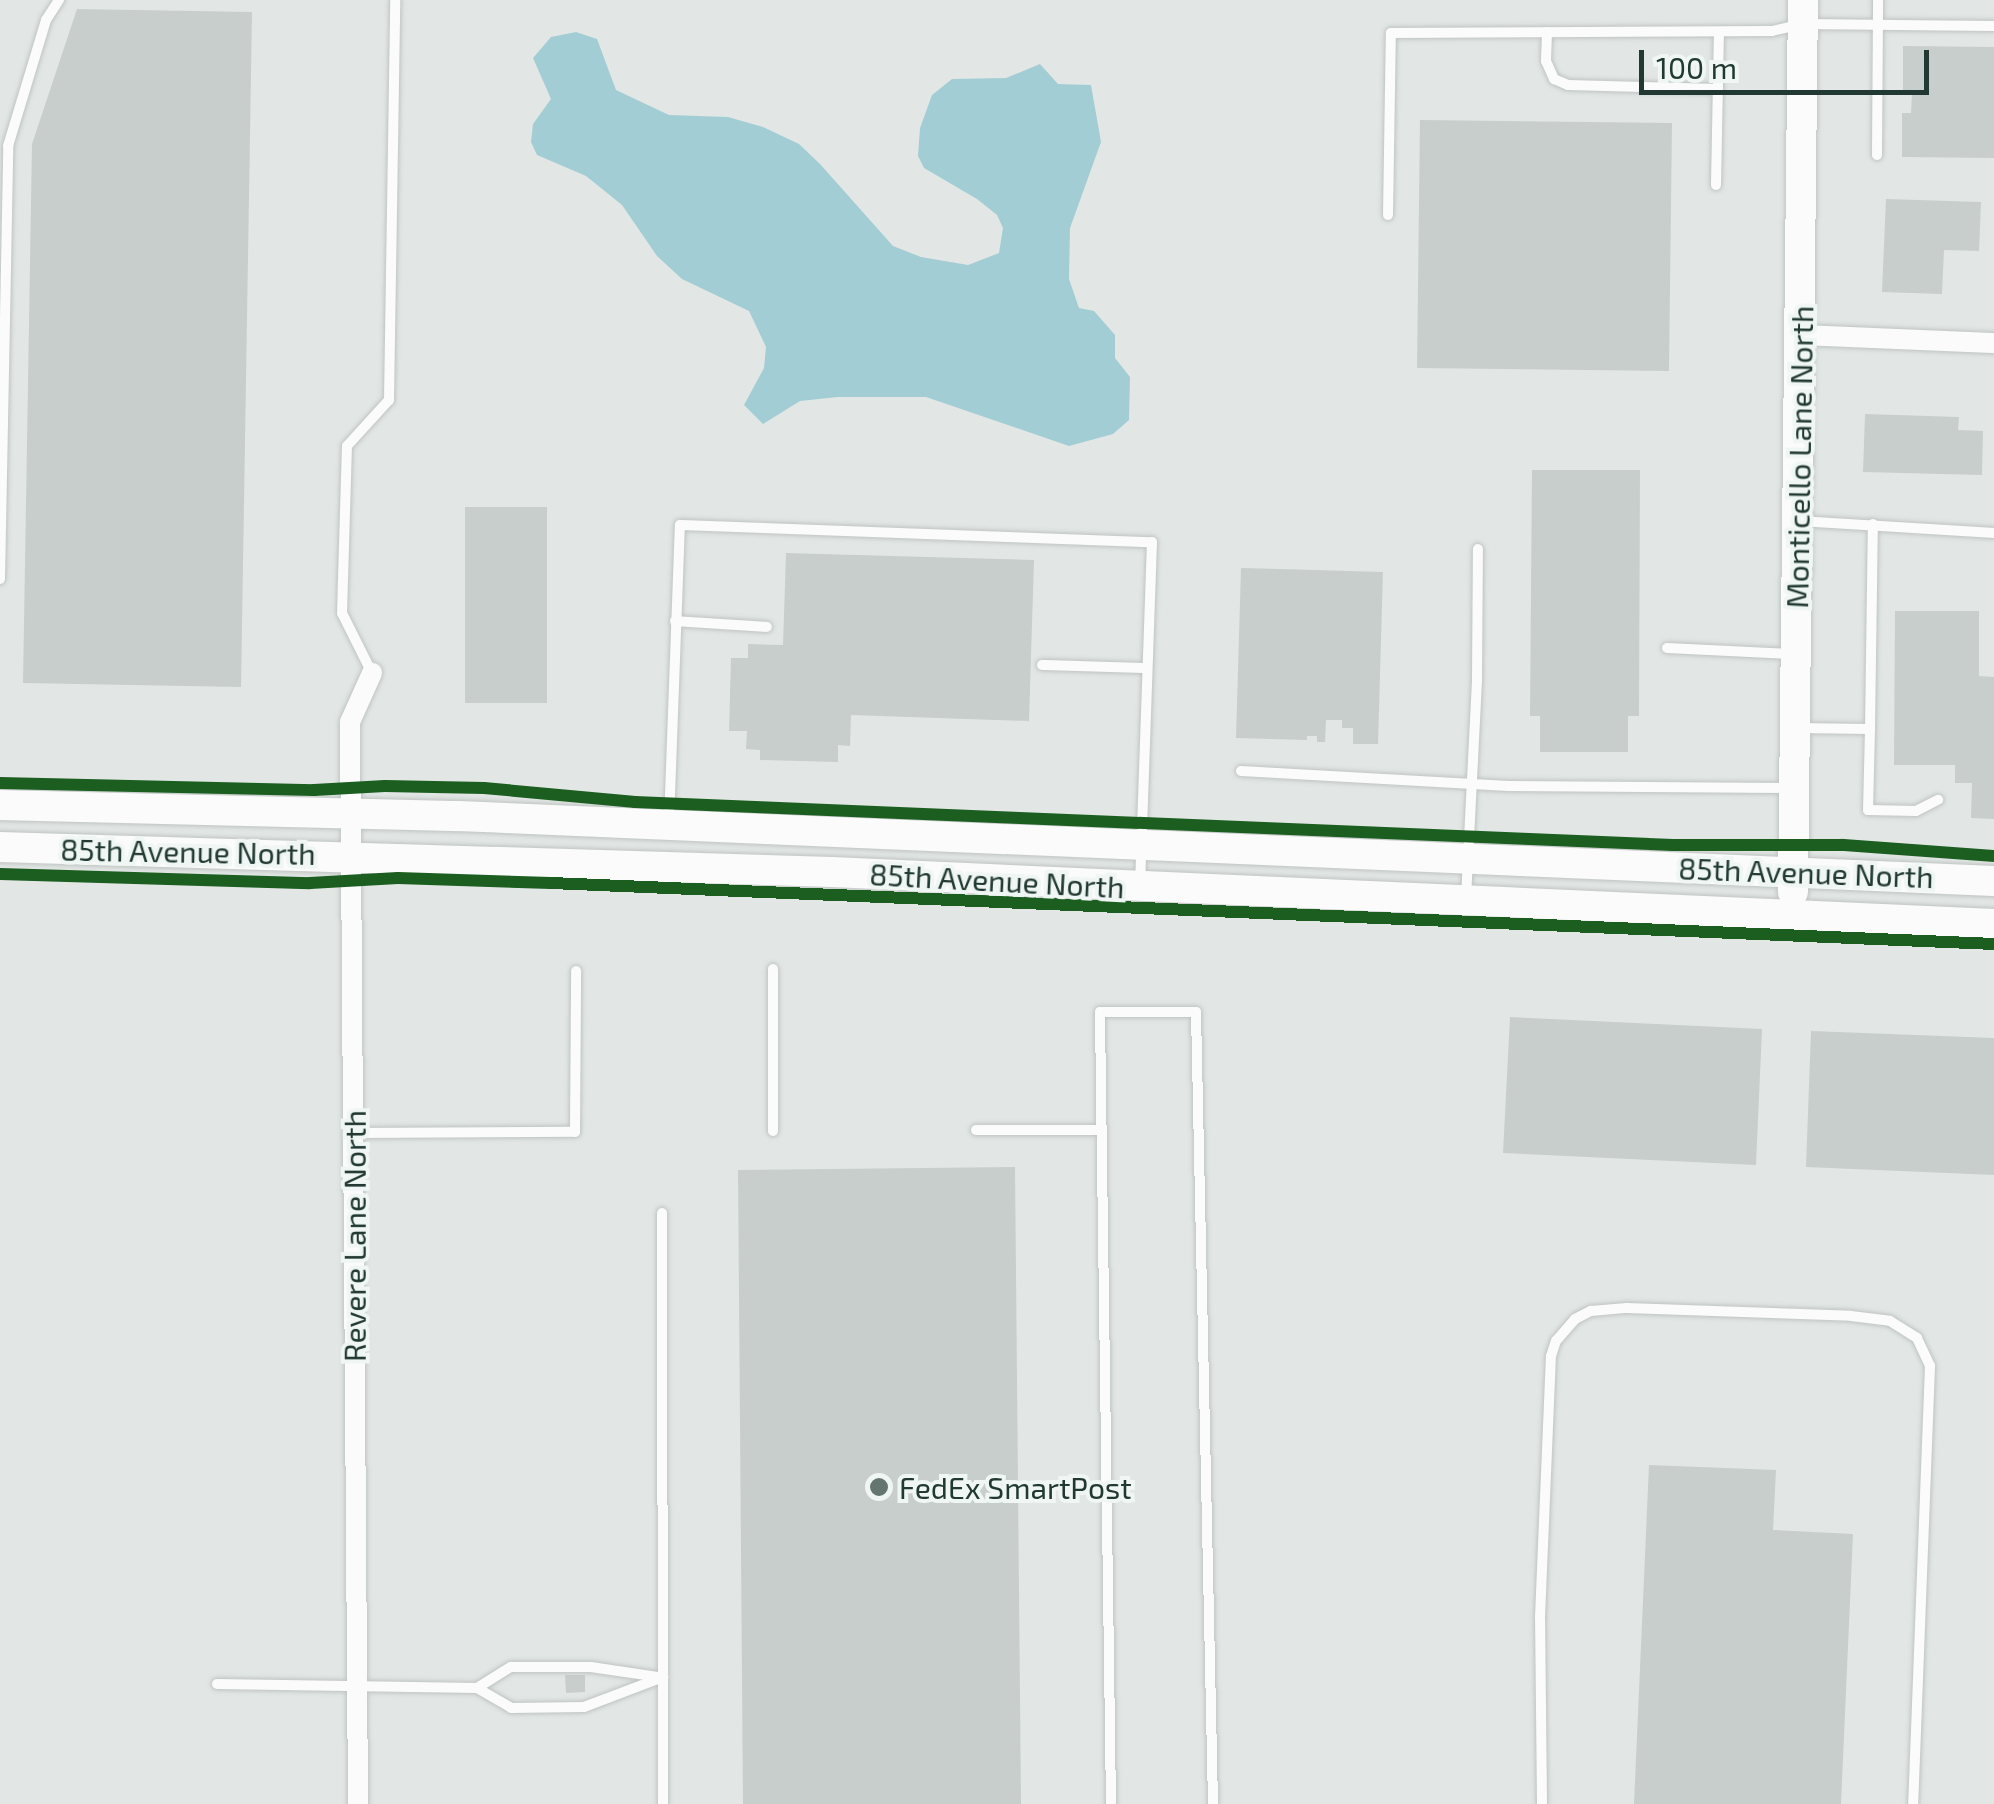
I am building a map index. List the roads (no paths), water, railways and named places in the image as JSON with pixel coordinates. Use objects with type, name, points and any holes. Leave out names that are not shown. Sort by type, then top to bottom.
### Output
[{"type":"main road","name":"Monticello Lane North","points":[[1793,913],[1803,12]]},
{"type":"main road","name":"85th Avenue North","points":[[0,805],[668,824],[1994,881]]},
{"type":"main road","name":"85th Avenue North","points":[[0,847],[350,854],[1994,924]]},
{"type":"street","points":[[1800,335],[1994,343]]},
{"type":"street","name":"Revere Lane North","points":[[358,1804],[350,722],[372,673]]},
{"type":"lane","points":[[0,579],[8,146],[46,20],[58,0]]},
{"type":"lane","points":[[372,673],[342,614],[347,446],[388,400],[395,0]]},
{"type":"lane","points":[[1877,156],[1878,0]]},
{"type":"lane","points":[[1388,214],[1392,32],[1772,31],[1803,12],[1878,26],[1994,26]]},
{"type":"lane","points":[[1547,32],[1546,61],[1554,79],[1568,85],[1718,89]]},
{"type":"lane","points":[[1716,184],[1719,32]]},
{"type":"lane","points":[[1798,521],[1994,533]]},
{"type":"lane","points":[[668,824],[680,524],[1152,542],[1140,886]]},
{"type":"lane","points":[[1873,524],[1868,810],[1916,810],[1938,800]]},
{"type":"lane","points":[[1466,899],[1478,550]]},
{"type":"lane","points":[[675,621],[767,627]]},
{"type":"lane","points":[[1668,648],[1796,654]]},
{"type":"lane","points":[[1042,666],[1146,668]]},
{"type":"lane","points":[[1796,728],[1870,729]]},
{"type":"lane","points":[[1241,771],[1472,784],[1795,788]]},
{"type":"lane","points":[[773,969],[773,1131]]},
{"type":"lane","points":[[354,1133],[575,1132],[576,971]]},
{"type":"lane","points":[[1110,1804],[1100,1012],[1196,1012],[1213,1804]]},
{"type":"lane","points":[[976,1130],[1102,1130]]},
{"type":"lane","points":[[662,1212],[663,1804]]},
{"type":"lane","points":[[1542,1804],[1540,1617],[1551,1356],[1556,1340],[1575,1318],[1627,1308],[1851,1316],[1890,1321],[1917,1338],[1930,1366],[1913,1804]]},
{"type":"lane","points":[[476,1688],[511,1667],[592,1667],[663,1677]]},
{"type":"lane","points":[[216,1684],[476,1688],[511,1708],[584,1707],[663,1677]]},
{"type":"water","points":[[576,32],[597,39],[616,90],[669,115],[728,117],[763,127],[799,144],[893,246],[921,257],[968,265],[999,253],[1003,228],[997,215],[977,199],[924,168],[918,156],[920,128],[932,95],[952,79],[1006,78],[1040,64],[1058,84],[1091,85],[1101,142],[1070,228],[1069,279],[1079,308],[1094,311],[1115,335],[1115,358],[1130,377],[1129,420],[1113,434],[1069,446],[926,397],[838,397],[800,401],[763,424],[744,405],[764,368],[766,347],[749,311],[682,279],[657,256],[622,205],[586,176],[537,155],[531,142],[533,124],[551,99],[533,58],[551,37]]},
{"type":"place","name":"FedEx SmartPost","points":[[879,1487]]}]
